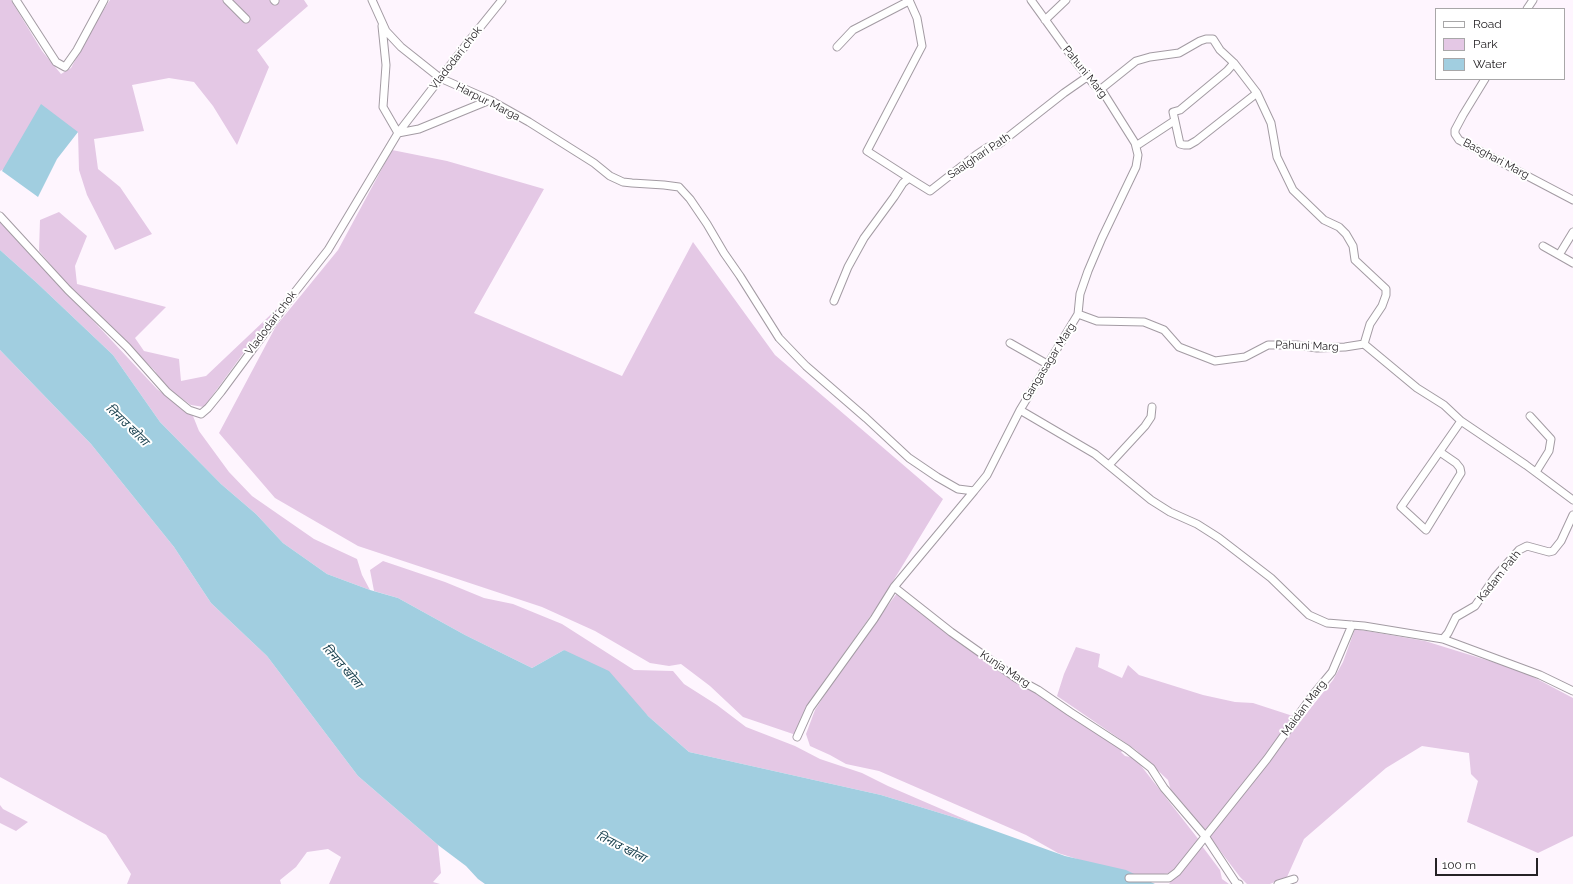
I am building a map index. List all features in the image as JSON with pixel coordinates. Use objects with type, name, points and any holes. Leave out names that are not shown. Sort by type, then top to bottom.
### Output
[{"type":"street","points":[[16,0],[56,62],[65,67],[77,50],[104,0]]},
{"type":"street","points":[[227,0],[246,19]]},
{"type":"street","name":"Harpur Marga","points":[[372,0],[386,31],[401,47],[440,78],[490,100],[565,144],[594,163],[610,176],[623,182],[678,187],[690,199],[779,338],[806,366],[909,458],[958,489],[974,491]]},
{"type":"street","name":"Vladodari chok","points":[[0,216],[68,290],[127,347],[167,392],[189,410],[201,414],[221,392],[328,250],[398,133],[502,0]]},
{"type":"street","points":[[834,301],[848,267],[864,238],[894,198],[903,183],[909,178],[867,151],[922,46],[917,18],[909,0],[853,30],[836,47]]},
{"type":"street","name":"Pahuni Marg","points":[[1031,0],[1087,77],[1095,86],[1101,89],[1136,146]]},
{"type":"street","points":[[1045,20],[1066,0]]},
{"type":"street","points":[[382,22],[386,65],[383,107],[398,133],[419,129],[490,100]]},
{"type":"street","points":[[1101,89],[1136,61],[1150,57],[1179,53],[1206,39],[1213,39],[1220,50],[1234,64],[1257,93],[1272,123],[1278,157],[1293,190],[1324,220],[1339,227],[1346,234],[1353,246],[1356,260],[1386,289],[1386,295],[1382,306],[1370,324],[1364,344],[1417,388],[1444,405],[1461,422],[1536,472],[1573,500]]},
{"type":"street","points":[[1234,64],[1180,110],[1173,112],[1180,144],[1189,145],[1196,141],[1257,93]]},
{"type":"street","name":"Saalghari Path","points":[[909,178],[930,191],[976,155],[999,144],[1087,77]]},
{"type":"street","name":"Basghari Marg","points":[[1484,80],[1463,115],[1455,134],[1459,140],[1573,200]]},
{"type":"street","points":[[1078,314],[1080,294],[1088,271],[1136,167],[1138,155],[1136,146],[1174,121]]},
{"type":"street","points":[[1559,255],[1573,232]]},
{"type":"street","points":[[1543,246],[1573,263]]},
{"type":"street","name":"Pahuni Marg","points":[[1078,314],[1097,321],[1144,322],[1164,330],[1179,347],[1214,362],[1245,357],[1268,345],[1317,348],[1345,347],[1364,344]]},
{"type":"street","name":"Gangasagar Marg","points":[[974,491],[987,475],[1020,410],[1078,314]]},
{"type":"street","points":[[1010,344],[1047,364]]},
{"type":"street","points":[[1109,465],[1145,426],[1151,417],[1152,406]]},
{"type":"street","points":[[1020,410],[1080,444],[1109,465],[1152,500],[1170,512],[1197,524],[1251,561],[1309,615],[1327,624],[1352,625],[1444,639],[1540,675],[1573,691]]},
{"type":"street","points":[[1530,416],[1551,439],[1549,451],[1536,472]]},
{"type":"street","points":[[1440,452],[1460,468],[1461,473],[1426,530],[1401,507],[1461,422]]},
{"type":"street","points":[[797,737],[810,708],[874,619],[894,588],[974,491]]},
{"type":"street","name":"Kadam Path","points":[[1444,639],[1456,617],[1475,606],[1495,577],[1519,550],[1527,546],[1548,552],[1553,551],[1561,541],[1573,515]]},
{"type":"street","name":"Kunja Marg","points":[[894,588],[950,632],[1016,678],[1038,690],[1127,749],[1151,768],[1164,788],[1205,836]]},
{"type":"street","name":"Maidan Marg","points":[[1205,836],[1267,759],[1312,696],[1332,672],[1352,625]]},
{"type":"street","points":[[1129,878],[1169,878],[1177,872],[1205,836],[1236,883],[1239,884]]},
{"type":"street","points":[[1278,884],[1294,879]]},
{"type":"green space","points":[[0,0],[11,0],[42,51],[61,74],[71,68],[96,21],[110,0],[304,0],[308,6],[257,50],[269,67],[237,145],[213,106],[194,82],[169,78],[132,85],[144,131],[94,139],[98,169],[120,187],[152,234],[115,250],[87,195],[79,170],[78,132],[0,171]]},
{"type":"green space","points":[[392,150],[447,161],[544,189],[474,313],[622,376],[693,242],[775,355],[943,499],[881,601],[809,703],[796,735],[743,717],[710,686],[681,664],[669,666],[650,663],[595,631],[542,607],[358,546],[275,498],[219,433],[276,326],[338,250]]},
{"type":"green space","points":[[59,212],[87,236],[75,266],[77,284],[166,307],[135,338],[144,351],[179,359],[181,381],[206,376],[284,302],[250,344],[204,407],[191,405],[164,386],[155,371],[92,307],[66,283],[39,251],[40,220]]},
{"type":"green space","points":[[0,221],[157,389],[193,416],[199,431],[229,472],[252,496],[314,539],[357,559],[362,575],[370,590],[327,574],[283,543],[256,514],[221,484],[160,422],[113,355],[0,250]]},
{"type":"green space","points":[[0,350],[91,444],[174,547],[211,603],[267,656],[358,776],[438,845],[441,873],[433,882],[440,884],[329,884],[341,857],[328,849],[307,852],[296,867],[280,880],[281,884],[127,884],[131,874],[106,835],[0,777]]},
{"type":"green space","points":[[383,561],[445,582],[484,598],[513,604],[562,624],[634,670],[673,671],[684,684],[717,705],[746,727],[795,746],[820,759],[862,773],[888,786],[976,824],[881,795],[689,752],[648,716],[564,650],[532,668],[465,635],[398,598],[374,591],[370,570]]},
{"type":"green space","points":[[900,589],[947,632],[1124,750],[1121,752],[1125,756],[1135,758],[1199,840],[1173,873],[1134,877],[1058,853],[1026,835],[879,771],[846,764],[810,746],[806,734],[815,710],[842,668]]},
{"type":"green space","points":[[1355,629],[1425,641],[1522,671],[1573,698],[1573,836],[1538,853],[1467,822],[1478,781],[1471,774],[1469,753],[1422,746],[1386,768],[1304,839],[1287,877],[1270,884],[1247,884],[1209,836],[1333,680],[1343,662]]},
{"type":"green space","points":[[1076,647],[1100,654],[1098,667],[1122,678],[1128,665],[1139,675],[1203,695],[1235,702],[1253,703],[1296,717],[1230,802],[1219,813],[1213,824],[1205,831],[1171,791],[1168,780],[1136,750],[1057,696],[1064,674]]},
{"type":"green space","points":[[0,805],[3,809],[28,822],[16,831],[0,823]]},
{"type":"green space","points":[[1202,846],[1220,870],[1222,879],[1229,884],[1169,884],[1194,853]]},
{"type":"water","points":[[41,104],[78,132],[57,159],[38,197],[2,171]]},
{"type":"water","name":"तिनाउ खोला","points":[[0,250],[113,355],[160,422],[221,484],[256,514],[283,543],[327,574],[370,590],[398,598],[465,635],[532,668],[564,650],[609,671],[648,716],[689,752],[881,795],[976,824],[1065,856],[1126,870],[1155,884],[485,884],[466,866],[438,845],[358,776],[267,656],[211,603],[174,547],[91,444],[0,350]]}]
